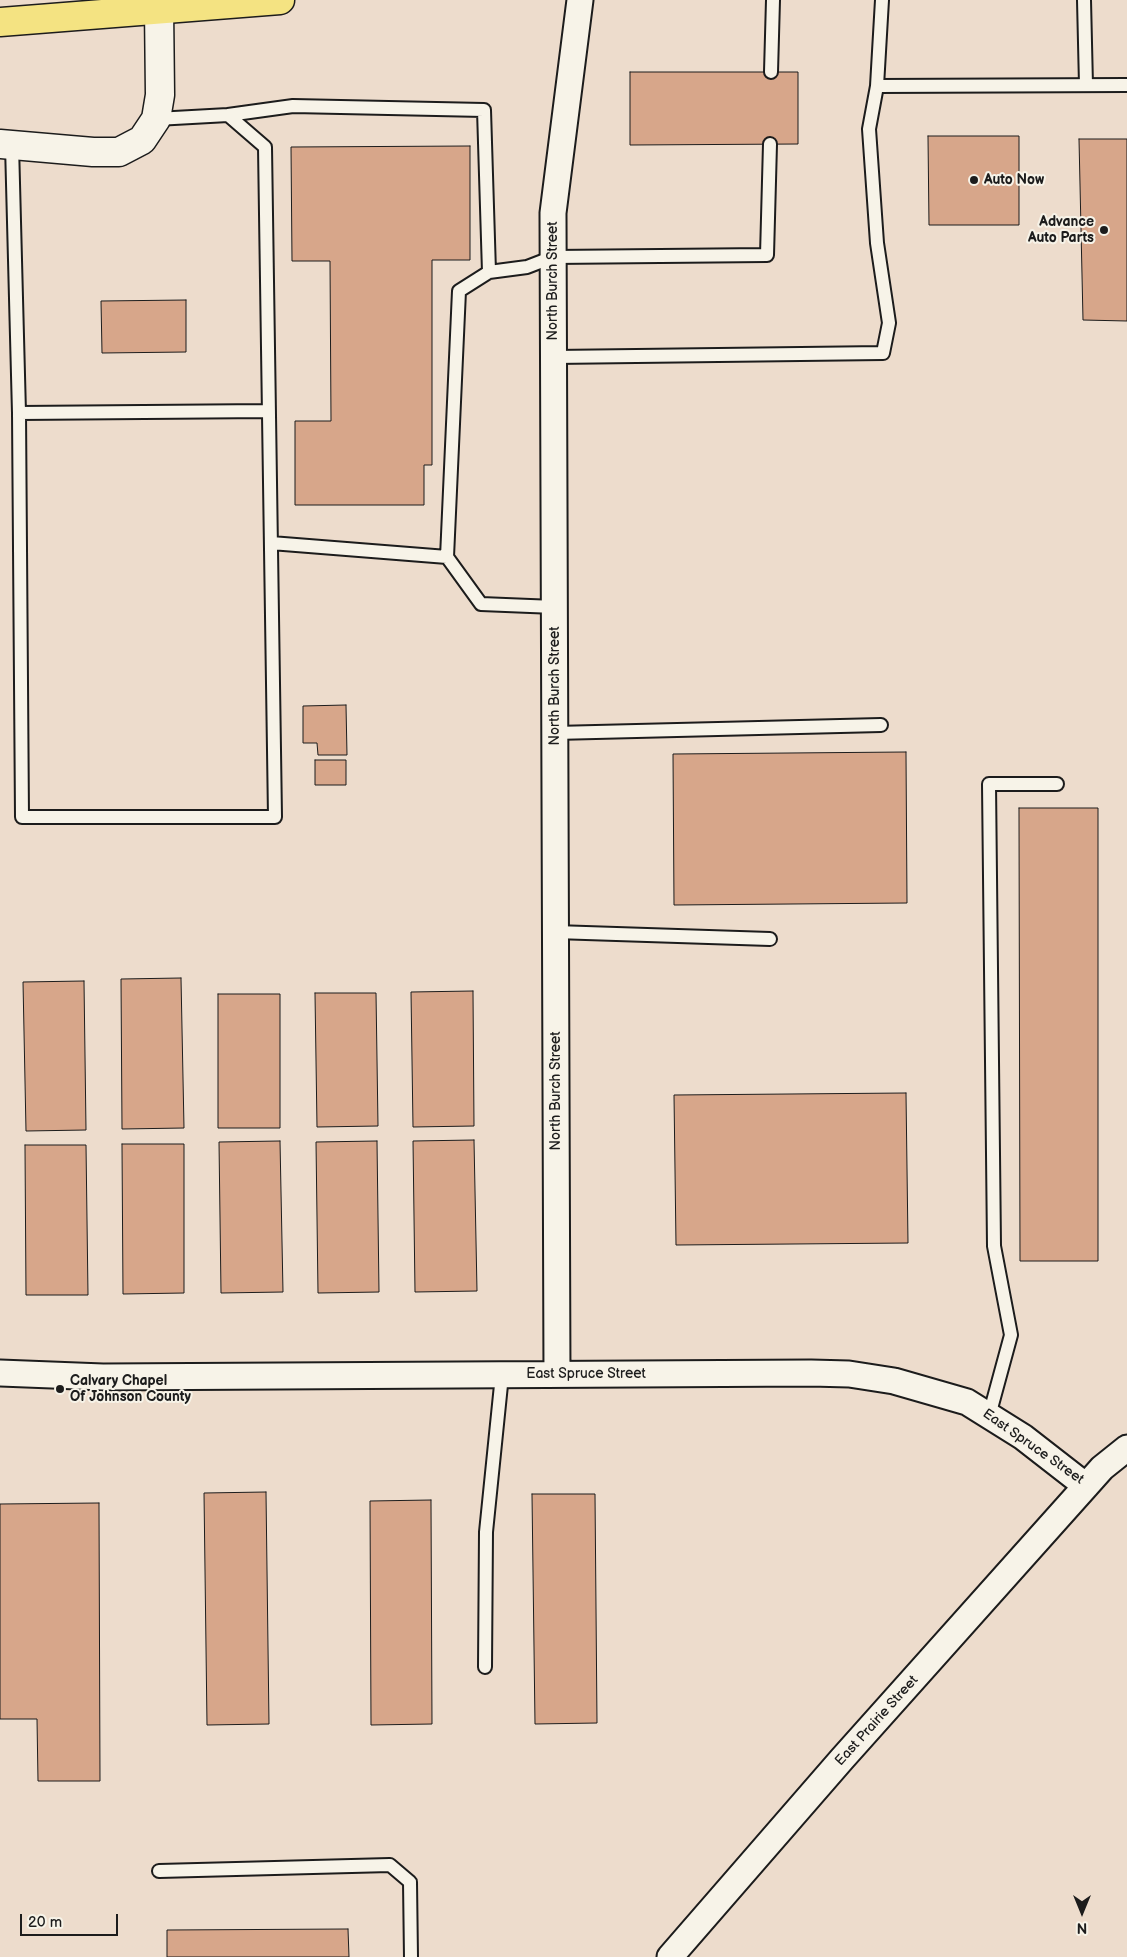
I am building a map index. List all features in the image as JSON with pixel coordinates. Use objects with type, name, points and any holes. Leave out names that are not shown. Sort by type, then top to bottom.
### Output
[{"type":"main road","points":[[0,22],[163,4],[280,0]]},
{"type":"street","name":"North Burch Street","points":[[557,1374],[553,213],[580,0]]},
{"type":"street","points":[[6,145],[93,152],[119,152],[142,140],[156,119],[160,95],[163,4]]},
{"type":"street","name":"East Spruce Street","points":[[0,1372],[103,1378],[557,1374],[849,1374],[894,1381],[967,1402],[1023,1437],[1086,1486],[1102,1468],[1127,1448]]},
{"type":"street","name":"East Prairie Street","points":[[670,1957],[849,1752],[1086,1486]]},
{"type":"lane","points":[[771,72],[773,0]]},
{"type":"lane","points":[[554,358],[883,353],[888,323],[877,243],[869,128],[878,86],[882,0]]},
{"type":"lane","points":[[1084,0],[1086,85]]},
{"type":"lane","points":[[878,86],[1127,85]]},
{"type":"lane","points":[[156,119],[228,116],[293,106],[484,110],[489,272]]},
{"type":"lane","points":[[6,145],[19,413],[22,817],[275,817],[265,147],[228,116]]},
{"type":"lane","points":[[554,607],[481,604],[447,557],[459,290],[489,272],[527,267],[553,257],[767,255],[770,144]]},
{"type":"lane","points":[[19,413],[269,411]]},
{"type":"lane","points":[[271,543],[447,557]]},
{"type":"lane","points":[[555,733],[881,725]]},
{"type":"lane","points":[[989,1416],[1011,1335],[994,1246],[989,784],[1057,784]]},
{"type":"lane","points":[[555,932],[770,939]]},
{"type":"lane","points":[[485,1667],[486,1532],[502,1375]]},
{"type":"lane","points":[[159,1871],[390,1865],[410,1882],[411,1957]]},
{"type":"building","points":[[630,72],[798,72],[798,144],[630,145]]},
{"type":"building","name":"Auto Now","points":[[928,136],[1019,136],[1019,225],[929,225]]},
{"type":"building","name":"Advance Auto Parts","points":[[1079,139],[1127,139],[1127,321],[1083,320]]},
{"type":"building","points":[[470,146],[470,260],[432,260],[432,465],[424,465],[424,505],[295,505],[295,421],[331,421],[330,261],[292,261],[291,147]]},
{"type":"building","points":[[186,300],[186,352],[102,353],[101,301]]},
{"type":"building","points":[[346,705],[347,755],[318,755],[317,743],[303,743],[303,706]]},
{"type":"building","points":[[906,752],[907,903],[674,905],[673,754]]},
{"type":"building","points":[[315,760],[346,760],[346,785],[315,785]]},
{"type":"building","points":[[1019,808],[1098,808],[1098,1261],[1020,1261]]},
{"type":"building","points":[[181,978],[184,1128],[122,1129],[121,979]]},
{"type":"building","points":[[84,981],[86,1130],[26,1131],[23,982]]},
{"type":"building","points":[[473,991],[474,1126],[413,1127],[411,992]]},
{"type":"building","points":[[315,993],[376,993],[378,1126],[317,1127]]},
{"type":"building","points":[[218,994],[280,994],[280,1128],[218,1128]]},
{"type":"building","points":[[906,1093],[908,1243],[676,1245],[674,1095]]},
{"type":"building","points":[[474,1140],[477,1291],[415,1292],[413,1141]]},
{"type":"building","points":[[280,1141],[283,1292],[221,1293],[219,1142]]},
{"type":"building","points":[[377,1141],[379,1292],[318,1293],[316,1142]]},
{"type":"building","points":[[122,1144],[184,1144],[184,1293],[123,1294]]},
{"type":"building","points":[[25,1145],[86,1145],[88,1295],[26,1295]]},
{"type":"building","points":[[266,1492],[269,1724],[207,1725],[204,1493]]},
{"type":"building","points":[[532,1494],[595,1494],[597,1723],[535,1724]]},
{"type":"building","points":[[431,1500],[432,1724],[371,1725],[370,1501]]},
{"type":"building","points":[[99,1503],[100,1781],[38,1781],[37,1719],[0,1719],[0,1504]]},
{"type":"building","points":[[348,1929],[349,1957],[167,1957],[167,1930]]},
{"type":"place","name":"Auto Now","points":[[974,180]]},
{"type":"place","name":"Advance Auto Parts","points":[[1104,230]]},
{"type":"place","name":"Calvary Chapel Of Johnson County","points":[[60,1389]]}]
